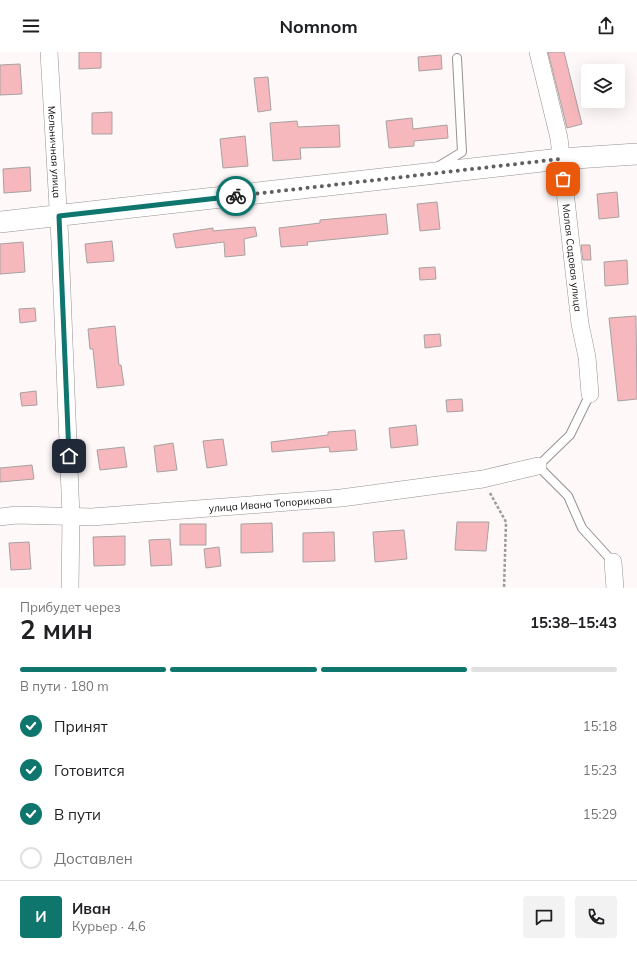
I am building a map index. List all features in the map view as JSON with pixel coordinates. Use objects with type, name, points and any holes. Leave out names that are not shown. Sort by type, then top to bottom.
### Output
[{"type":"street","name":"Мельничная улица","points":[[49,52],[59,216],[71,517],[70,588]]},
{"type":"street","name":"Малая Садовая улица","points":[[538,52],[559,138],[560,159],[580,324],[587,357],[590,394]]},
{"type":"street","points":[[0,222],[560,159],[637,154]]},
{"type":"street","name":"улица Ивана Топорикова","points":[[0,517],[16,515],[92,517],[341,498],[483,479],[538,466]]},
{"type":"street","points":[[613,562],[615,588]]},
{"type":"lane","points":[[426,174],[462,152],[457,58]]},
{"type":"lane","points":[[590,394],[570,435],[538,466],[568,496],[582,528],[613,562]]},
{"type":"path","points":[[483,479],[506,522],[504,588]]},
{"type":"building","points":[[79,52],[101,52],[101,68],[79,69]]},
{"type":"building","points":[[548,52],[564,52],[582,124],[567,128]]},
{"type":"building","points":[[441,55],[442,69],[419,71],[418,57]]},
{"type":"building","points":[[20,64],[22,94],[0,95],[0,65]]},
{"type":"building","points":[[268,77],[271,110],[258,112],[254,78]]},
{"type":"building","points":[[112,112],[112,134],[92,134],[92,113]]},
{"type":"building","points":[[412,118],[413,129],[447,125],[448,138],[414,141],[414,146],[389,148],[386,121]]},
{"type":"building","points":[[297,121],[298,127],[339,125],[340,147],[300,148],[301,159],[273,161],[270,123]]},
{"type":"building","points":[[245,136],[248,166],[223,168],[220,139]]},
{"type":"building","points":[[30,167],[31,191],[4,193],[3,169]]},
{"type":"building","points":[[617,192],[619,217],[599,219],[597,194]]},
{"type":"building","points":[[437,202],[440,229],[420,231],[417,204]]},
{"type":"building","points":[[386,214],[388,234],[307,242],[308,245],[281,247],[279,228],[320,223],[320,220]]},
{"type":"building","points":[[255,227],[257,236],[244,239],[245,255],[225,257],[224,242],[176,248],[173,234],[213,228],[213,231]]},
{"type":"building","points":[[112,241],[114,261],[87,263],[85,244]]},
{"type":"building","points":[[23,242],[25,272],[0,274],[0,244]]},
{"type":"building","points":[[581,245],[590,245],[591,260],[583,260]]},
{"type":"building","points":[[627,260],[628,284],[605,286],[604,262]]},
{"type":"building","points":[[435,267],[436,279],[420,280],[419,268]]},
{"type":"building","points":[[35,308],[36,321],[20,323],[19,309]]},
{"type":"building","points":[[636,316],[637,399],[618,401],[609,318]]},
{"type":"building","points":[[115,326],[119,365],[121,365],[124,385],[97,388],[93,349],[90,349],[88,329]]},
{"type":"building","points":[[440,334],[441,346],[425,348],[424,335]]},
{"type":"building","points":[[36,391],[37,405],[22,406],[20,393]]},
{"type":"building","points":[[462,399],[463,411],[447,412],[446,400]]},
{"type":"building","points":[[416,425],[418,445],[391,448],[389,428]]},
{"type":"building","points":[[355,430],[357,450],[330,452],[329,447],[272,452],[271,442],[328,435],[328,432]]},
{"type":"building","points":[[223,439],[227,465],[207,468],[203,441]]},
{"type":"building","points":[[173,443],[177,470],[157,472],[154,446]]},
{"type":"building","points":[[124,447],[127,467],[100,470],[97,450]]},
{"type":"building","points":[[32,465],[34,479],[0,482],[0,468]]},
{"type":"building","points":[[457,522],[489,522],[486,551],[455,550]]},
{"type":"building","points":[[272,523],[273,552],[241,553],[241,524]]},
{"type":"building","points":[[180,524],[206,524],[206,545],[180,545]]},
{"type":"building","points":[[404,530],[407,559],[375,562],[373,532]]},
{"type":"building","points":[[334,532],[335,561],[303,562],[303,533]]},
{"type":"building","points":[[125,536],[125,565],[94,566],[93,537]]},
{"type":"building","points":[[170,539],[172,565],[151,566],[149,540]]},
{"type":"building","points":[[29,542],[31,569],[11,570],[9,543]]},
{"type":"building","points":[[219,547],[221,566],[206,568],[204,549]]},
{"type":"way so far","points":[[236,196],[560,159],[563,179]]},
{"type":"route","points":[[69,456],[59,216],[236,196]]}]
